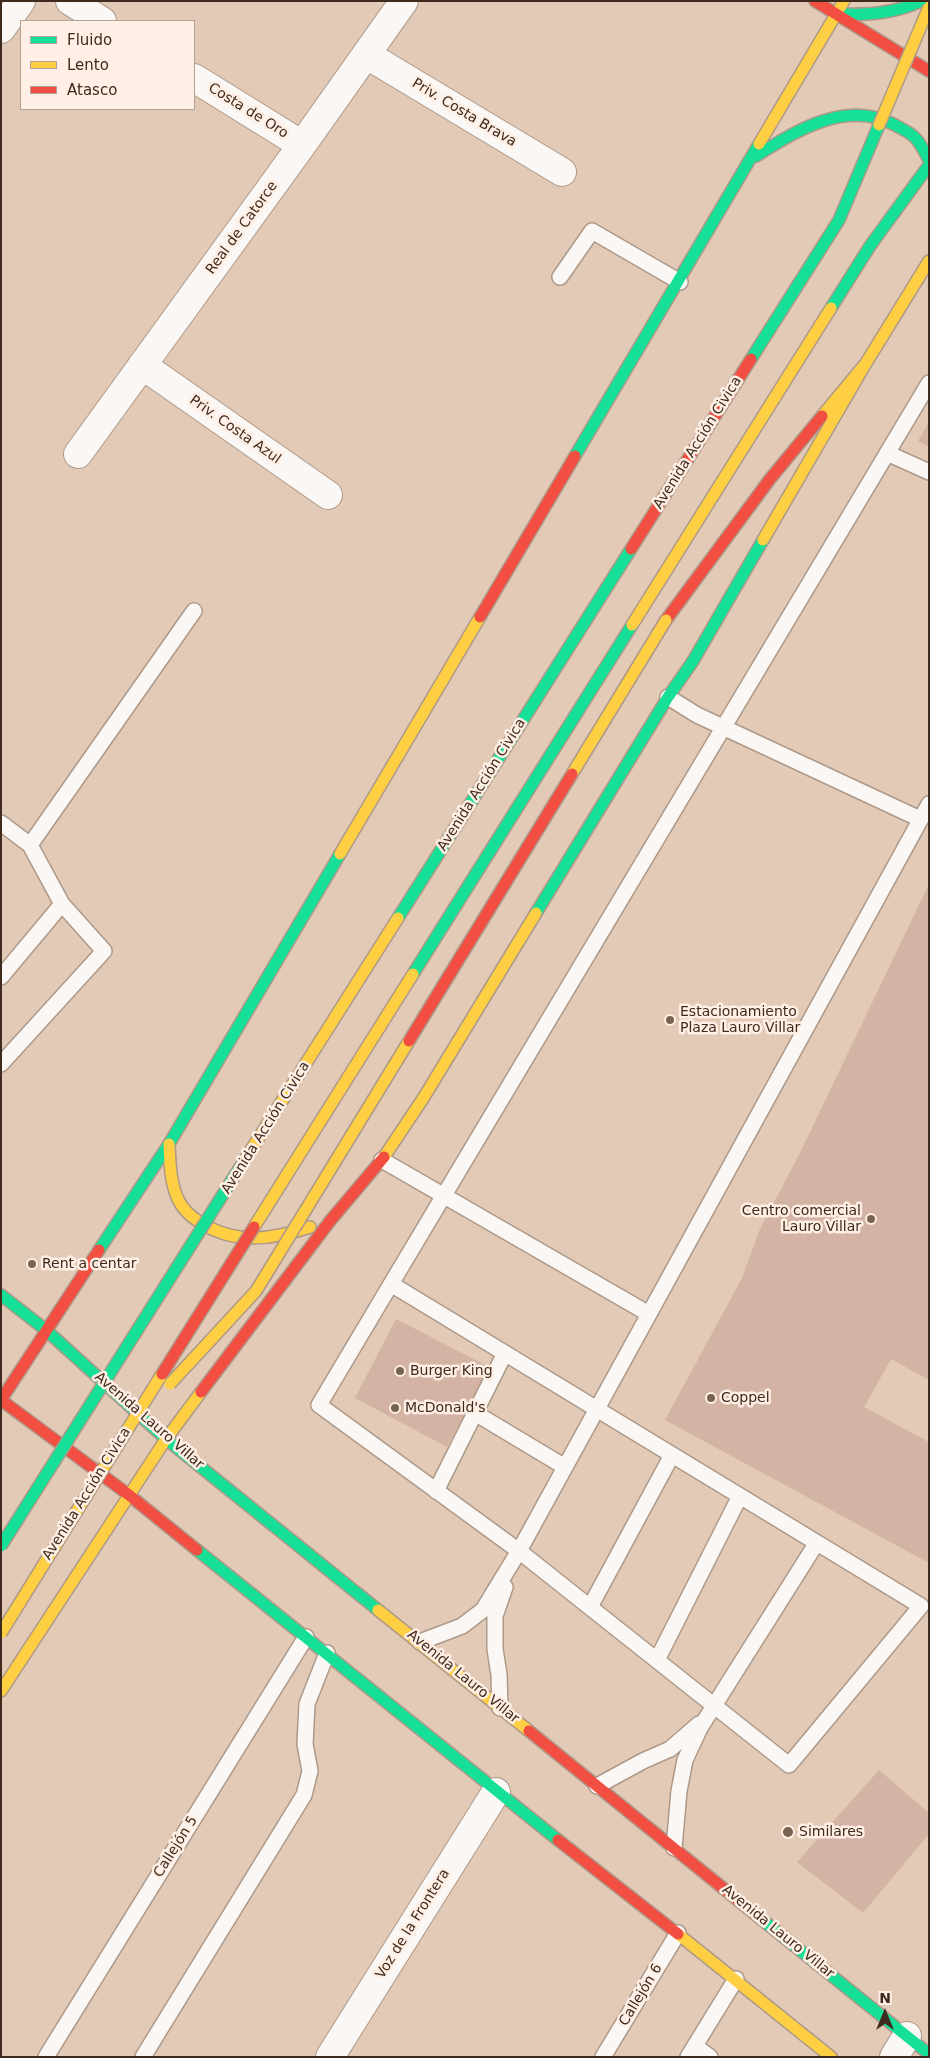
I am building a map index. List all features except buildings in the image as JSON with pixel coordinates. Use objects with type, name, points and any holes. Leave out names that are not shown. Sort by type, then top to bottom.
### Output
[{"type":"main road","points":[[815,1],[929,71]]},
{"type":"main road","points":[[831,2057],[736,1979],[496,1792],[129,1495],[1,1400],[169,1144],[680,282],[844,1]]},
{"type":"main road","points":[[837,14],[864,15],[887,12],[921,1]]},
{"type":"main road","name":"Avenida Acción Civica","points":[[1,1546],[839,220],[929,7]]},
{"type":"main road","points":[[753,158],[792,133],[826,119],[861,113],[890,120],[916,139],[929,160]]},
{"type":"main road","name":"Avenida Acción Civica","points":[[1,1633],[865,255],[929,165]]},
{"type":"main road","points":[[1,1692],[166,1439],[330,1221],[382,1160],[434,1080],[668,697],[693,661],[866,362],[929,261]]},
{"type":"main road","points":[[121,1439],[256,1291],[666,620],[770,479],[866,362]]},
{"type":"main road","points":[[169,1144],[173,1187],[181,1206],[199,1222],[219,1232],[241,1238],[264,1239],[330,1221]]},
{"type":"main road","name":"Avenida Lauro Villar","points":[[1,1295],[46,1330],[166,1439],[674,1848],[900,2047],[929,2054]]},
{"type":"street","points":[[1,30],[21,1]]},
{"type":"street","points":[[70,1],[100,20]]},
{"type":"street","name":"Real de Catorce","points":[[78,454],[367,55],[404,1]]},
{"type":"street","name":"Priv. Costa Brava","points":[[367,55],[562,172]]},
{"type":"street","name":"Costa de Oro","points":[[195,79],[302,145]]},
{"type":"street","name":"Priv. Costa Azul","points":[[142,365],[328,495]]},
{"type":"street","name":"Voz de la Frontera","points":[[330,2057],[496,1792]]},
{"type":"lane","points":[[560,277],[592,231],[680,282]]},
{"type":"lane","points":[[391,1284],[504,1355],[921,1606],[789,1765],[519,1550],[319,1405],[391,1284],[444,1195],[929,383]]},
{"type":"lane","points":[[887,453],[929,472]]},
{"type":"lane","points":[[30,845],[194,612]]},
{"type":"lane","points":[[668,697],[697,716],[920,820]]},
{"type":"lane","points":[[420,1642],[462,1626],[483,1610],[519,1550],[929,804]]},
{"type":"lane","points":[[1,823],[30,845],[62,904],[104,951],[1,1064]]},
{"type":"lane","points":[[1,977],[62,904]]},
{"type":"lane","points":[[382,1160],[649,1314]]},
{"type":"lane","points":[[436,1491],[504,1355]]},
{"type":"lane","points":[[475,1414],[565,1466]]},
{"type":"lane","points":[[590,1607],[672,1456]]},
{"type":"lane","points":[[657,1660],[740,1496]]},
{"type":"lane","points":[[674,1848],[679,1791],[685,1760],[700,1728],[816,1544]]},
{"type":"lane","points":[[500,1708],[499,1674],[495,1649],[495,1616],[519,1550]]},
{"type":"lane","name":"Callejón 5","points":[[46,2057],[306,1637]]},
{"type":"lane","points":[[143,2057],[304,1795],[310,1771],[305,1744],[307,1704],[327,1654]]},
{"type":"lane","points":[[597,1786],[670,1748],[696,1727],[714,1705]]},
{"type":"lane","name":"Callejón 6","points":[[603,2057],[678,1934]]},
{"type":"lane","points":[[710,2057],[691,2051],[736,1979]]},
{"type":"traffic: fast","points":[[837,14],[880,13],[901,9],[921,1]]},
{"type":"traffic: fast","points":[[756,156],[805,128],[823,121],[859,115],[877,118],[910,133],[919,142],[929,160]]},
{"type":"traffic: fast","points":[[751,359],[839,220],[879,125]]},
{"type":"traffic: fast","points":[[575,456],[759,144]]},
{"type":"traffic: fast","points":[[831,308],[870,246],[929,165]]},
{"type":"traffic: fast","points":[[536,913],[668,697],[693,661],[763,540]]},
{"type":"traffic: fast","points":[[398,918],[631,549]]},
{"type":"traffic: fast","points":[[413,974],[632,625]]},
{"type":"traffic: fast","points":[[99,1250],[169,1144],[340,854]]},
{"type":"traffic: fast","points":[[1,1546],[244,1161]]},
{"type":"traffic: fast","points":[[1,1295],[46,1330],[166,1439],[378,1610]]},
{"type":"traffic: fast","points":[[197,1550],[558,1840]]},
{"type":"traffic: fast","points":[[755,1914],[929,2054]]},
{"type":"traffic: slow","points":[[759,144],[844,1]]},
{"type":"traffic: slow","points":[[879,125],[929,7]]},
{"type":"traffic: slow","points":[[763,540],[866,363],[929,261]]},
{"type":"traffic: slow","points":[[632,625],[831,308]]},
{"type":"traffic: slow","points":[[822,416],[866,363]]},
{"type":"traffic: slow","points":[[340,854],[480,617]]},
{"type":"traffic: slow","points":[[572,774],[666,620]]},
{"type":"traffic: slow","points":[[384,1157],[424,1097],[536,913]]},
{"type":"traffic: slow","points":[[244,1161],[398,918]]},
{"type":"traffic: slow","points":[[254,1227],[413,974]]},
{"type":"traffic: slow","points":[[170,1384],[256,1291],[409,1041]]},
{"type":"traffic: slow","points":[[169,1144],[172,1178],[177,1197],[191,1216],[199,1222],[229,1235],[256,1238],[283,1235],[310,1227]]},
{"type":"traffic: slow","points":[[1,1633],[162,1374]]},
{"type":"traffic: slow","points":[[1,1691],[166,1439],[201,1392]]},
{"type":"traffic: slow","points":[[378,1610],[529,1731]]},
{"type":"traffic: slow","points":[[678,1934],[831,2057]]},
{"type":"traffic: jam","points":[[815,1],[929,71]]},
{"type":"traffic: jam","points":[[631,549],[751,359]]},
{"type":"traffic: jam","points":[[666,620],[770,479],[822,416]]},
{"type":"traffic: jam","points":[[480,617],[575,456]]},
{"type":"traffic: jam","points":[[409,1041],[572,774]]},
{"type":"traffic: jam","points":[[201,1392],[330,1221],[384,1157]]},
{"type":"traffic: jam","points":[[162,1374],[254,1227]]},
{"type":"traffic: jam","points":[[1,1400],[99,1250]]},
{"type":"traffic: jam","points":[[1,1400],[129,1495],[197,1550]]},
{"type":"traffic: jam","points":[[529,1731],[755,1914]]},
{"type":"traffic: jam","points":[[558,1840],[678,1934]]},
{"type":"place","name":"Estacionamiento Plaza Lauro Villar","points":[[670,1020]]},
{"type":"place","name":"Centro comercial Lauro Villar","points":[[871,1219]]},
{"type":"place","name":"Rent a centar","points":[[32,1264]]},
{"type":"place","name":"Burger King","points":[[400,1371]]},
{"type":"place","name":"Coppel","points":[[711,1398]]},
{"type":"place","name":"McDonald's","points":[[395,1408]]},
{"type":"place","name":"Similares","points":[[788,1832]]}]
